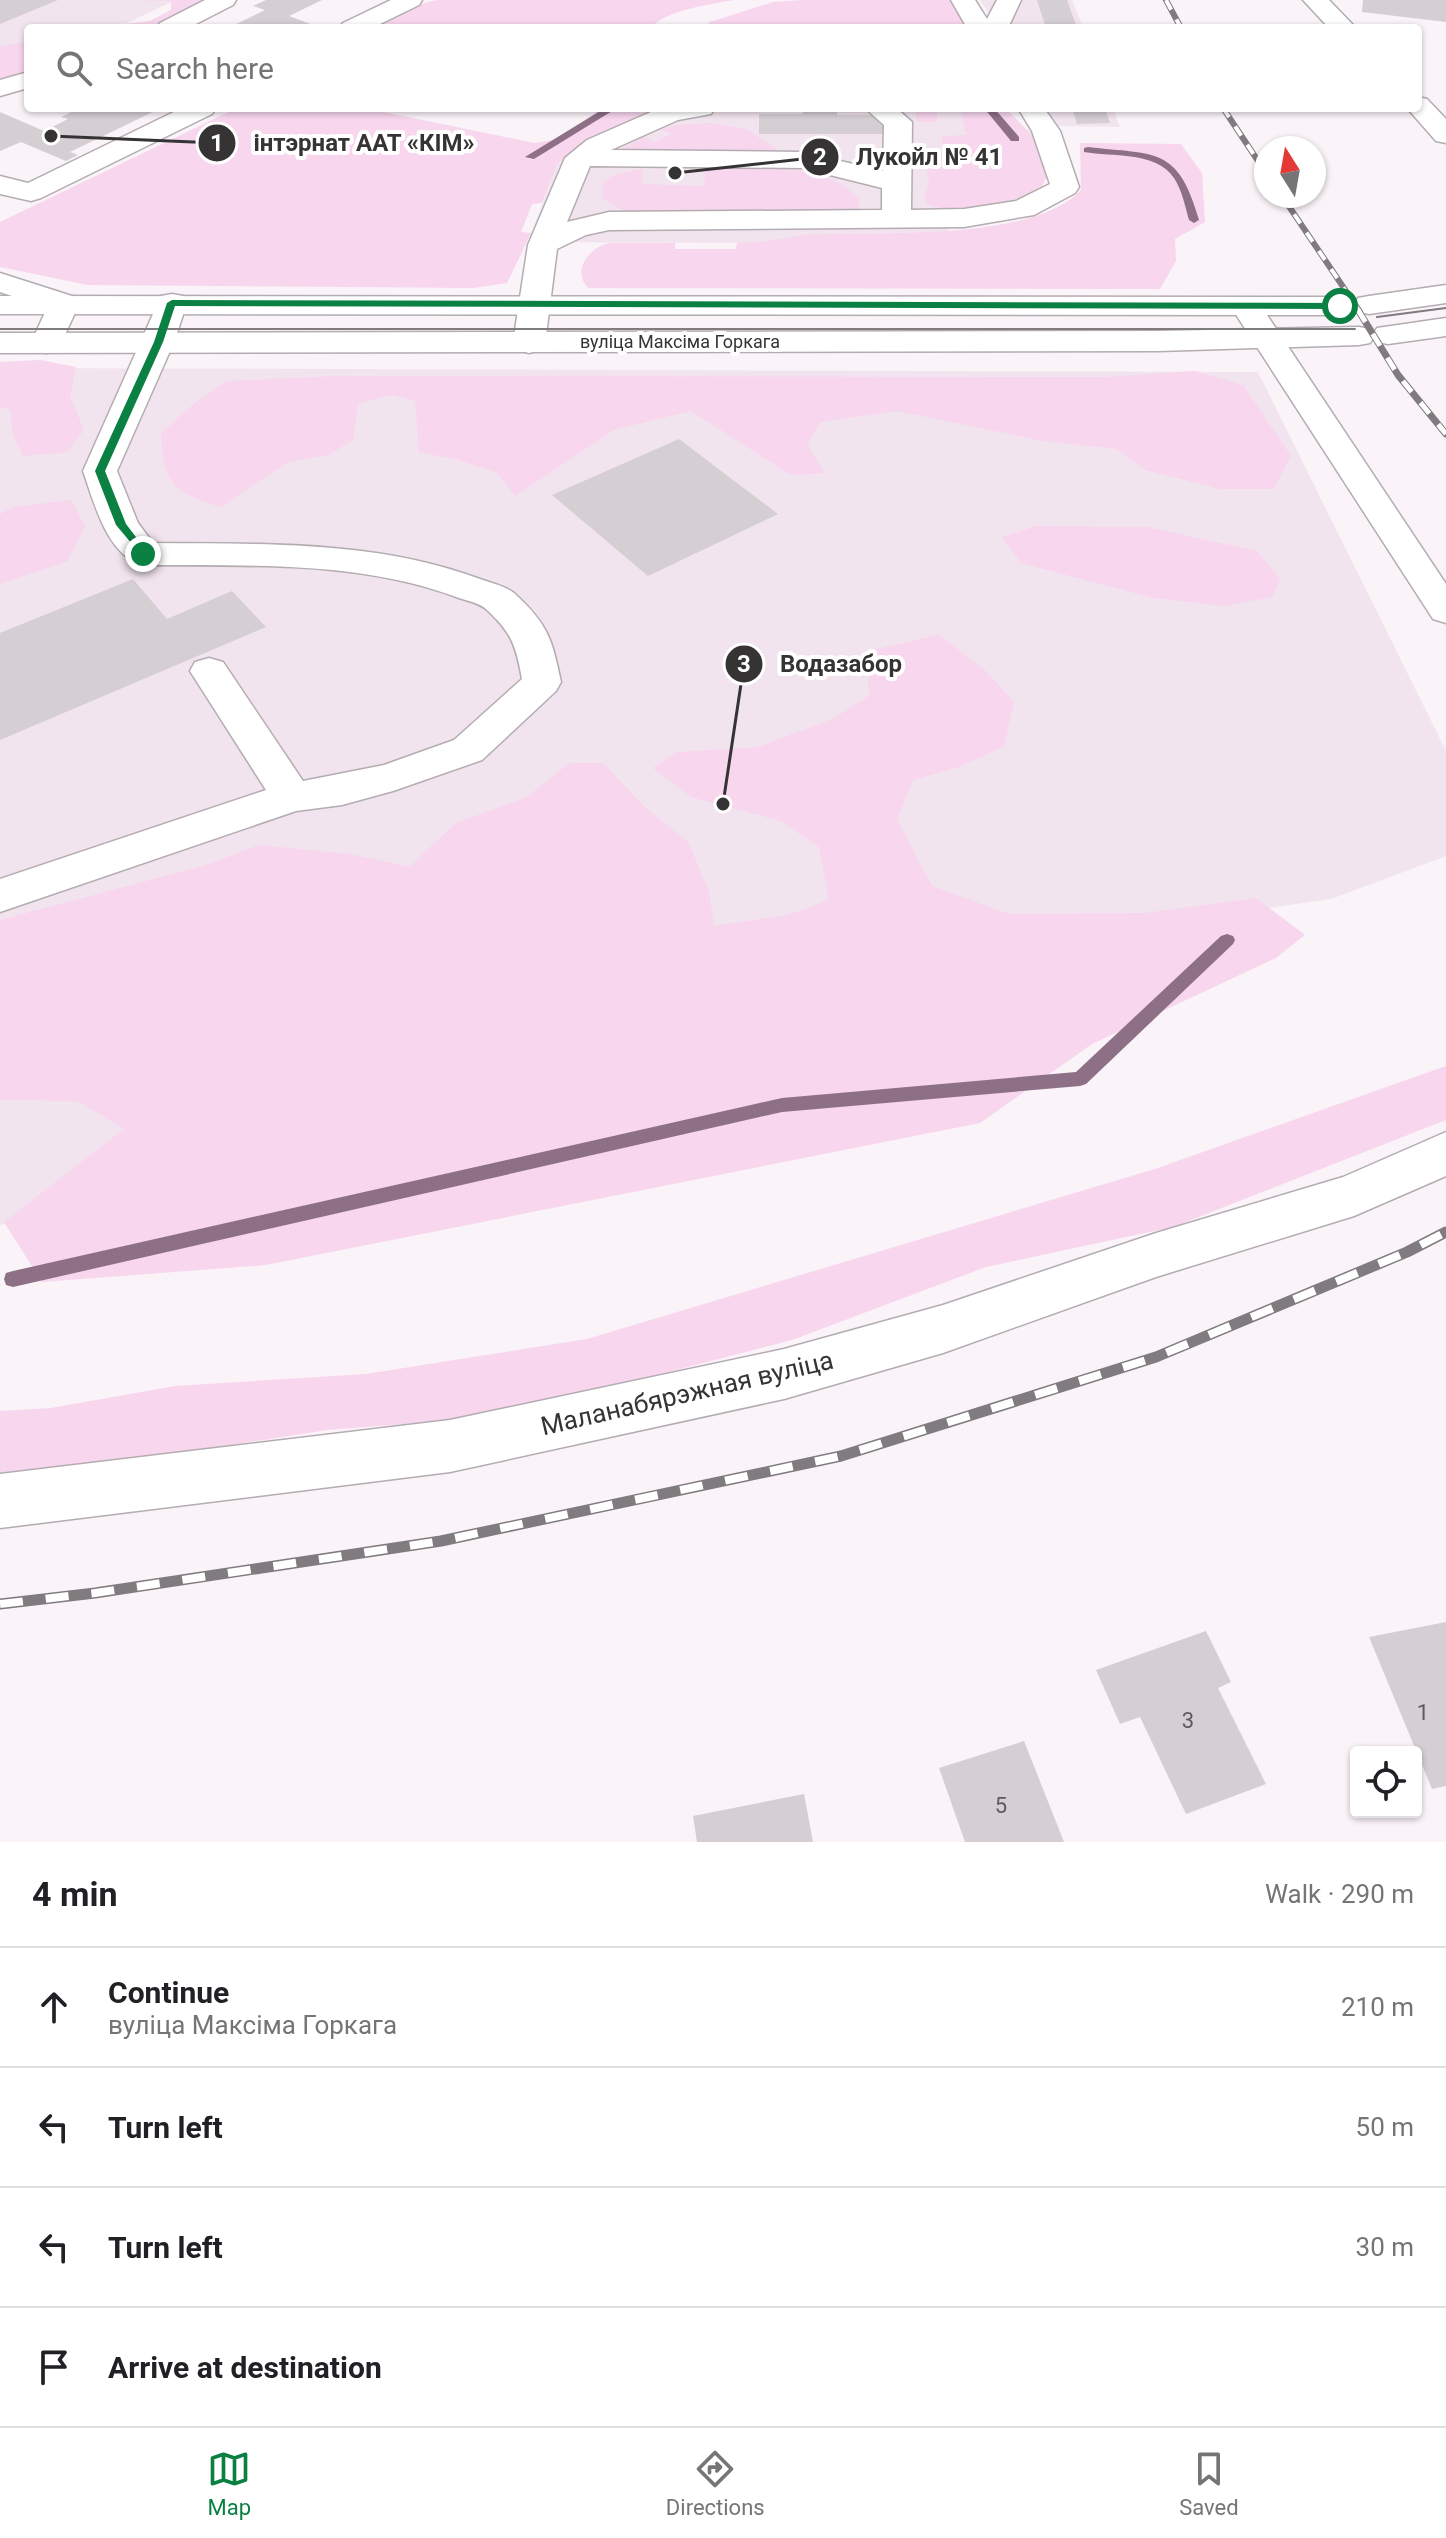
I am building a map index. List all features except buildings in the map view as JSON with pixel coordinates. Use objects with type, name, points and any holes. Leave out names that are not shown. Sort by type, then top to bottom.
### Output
[{"type":"main road","points":[[177,24],[224,0]]},
{"type":"main road","points":[[360,24],[410,0]]},
{"type":"main road","points":[[963,0],[978,24]]},
{"type":"main road","points":[[997,24],[1009,0]]},
{"type":"main road","points":[[1315,0],[1339,24]]},
{"type":"main road","points":[[0,88],[24,81]]},
{"type":"main road","points":[[0,185],[31,192],[195,112]]},
{"type":"main road","points":[[529,343],[543,245],[579,158],[597,146],[677,112]]},
{"type":"main road","points":[[884,112],[898,122],[896,218]]},
{"type":"main road","points":[[543,245],[577,228],[609,221],[964,218],[1024,209],[1065,187],[1046,131],[1034,112]]},
{"type":"main road","points":[[579,158],[802,160],[897,183]]},
{"type":"main road","points":[[0,282],[64,304],[47,343]]},
{"type":"main road","name":"вуліца Максіма Горкага","points":[[0,305],[1246,307],[1354,305],[1446,294]]},
{"type":"main road","points":[[0,896],[292,797],[342,790],[468,750],[542,682],[533,638],[498,599],[440,577],[362,562],[262,555],[143,554],[121,525],[100,471],[158,342],[172,303]]},
{"type":"main road","points":[[1246,307],[1446,611]]},
{"type":"main road","name":"вуліца Максіма Горкага","points":[[0,343],[1265,340],[1373,336],[1446,327]]},
{"type":"main road","points":[[209,671],[292,797]]},
{"type":"main road","name":"Маланабярэжная вуліца","points":[[0,1501],[450,1446],[784,1374],[943,1329],[1156,1255],[1354,1195],[1446,1153]]},
{"type":"shaded area","points":[[0,0],[176,0],[125,24],[24,24],[24,71],[0,82]]},
{"type":"shaded area","points":[[123,0],[213,0],[164,24],[124,24],[150,21],[171,10],[171,1]]},
{"type":"shaded area","points":[[437,0],[734,0],[678,12],[656,24],[380,24],[417,5]]},
{"type":"shaded area","points":[[959,0],[963,24],[707,24],[773,2]]},
{"type":"shaded area","points":[[980,0],[1072,0],[1081,24],[996,24]]},
{"type":"shaded area","points":[[24,43],[24,78],[0,80],[0,46]]},
{"type":"shaded area","points":[[229,112],[384,112],[535,143],[558,139],[596,112],[655,112],[602,136],[558,163],[542,203],[532,204],[521,232],[531,233],[507,283],[474,288],[88,285],[0,267],[0,222]]},
{"type":"shaded area","points":[[642,112],[1003,112],[1032,135],[1047,176],[953,210],[948,233],[817,234],[769,243],[528,242],[558,163]]},
{"type":"shaded area","points":[[916,112],[937,112],[937,122],[917,122]]},
{"type":"shaded area","points":[[961,112],[1009,112],[1032,135],[1047,176],[1040,190],[971,210],[928,205],[924,198],[929,180],[925,159],[944,152],[942,136],[966,135]]},
{"type":"shaded area","points":[[1046,112],[1114,112],[1120,127],[1054,126]]},
{"type":"shaded area","points":[[710,123],[746,129],[780,151],[778,154],[616,152],[644,137],[654,142],[671,134],[662,129]]},
{"type":"shaded area","points":[[1080,143],[1181,144],[1202,173],[1205,222],[1175,239],[1176,261],[1160,289],[588,288],[581,274],[590,254],[609,243],[675,243],[675,249],[736,249],[737,243],[811,235],[959,230],[1030,218],[1059,206],[1081,190]]},
{"type":"shaded area","points":[[643,168],[642,184],[704,186],[706,169],[766,168],[808,172],[845,187],[859,200],[859,209],[852,214],[630,214],[601,198],[603,183],[614,175]]},
{"type":"shaded area","points":[[40,360],[76,367],[70,396],[84,430],[67,452],[23,456],[13,436],[10,410],[0,407],[0,362]]},
{"type":"shaded area","points":[[0,368],[1258,372],[1446,751],[1446,856],[1331,899],[1156,924],[782,1058],[0,1225]]},
{"type":"shaded area","points":[[1195,371],[1243,385],[1291,456],[1274,489],[1220,489],[1145,470],[1117,449],[1043,441],[897,411],[821,422],[807,445],[825,473],[791,475],[691,411],[614,430],[515,496],[497,473],[459,460],[419,452],[415,401],[391,395],[358,404],[353,440],[329,455],[288,462],[221,507],[181,490],[168,474],[162,450],[161,433],[196,402],[227,381],[338,376],[1106,377]]},
{"type":"shaded area","points":[[71,500],[85,526],[68,561],[0,584],[0,514],[14,507]]},
{"type":"shaded area","points":[[1037,526],[1147,527],[1257,551],[1280,579],[1272,597],[1224,606],[1153,598],[1021,563],[1002,537]]},
{"type":"shaded area","points":[[939,635],[987,672],[1014,702],[1004,746],[959,767],[913,780],[897,819],[932,886],[1009,914],[1145,913],[1256,898],[1305,935],[1276,958],[1092,1044],[980,1123],[266,1265],[42,1282],[4,1222],[124,1129],[78,1101],[0,1100],[0,920],[206,865],[259,845],[350,854],[409,867],[456,823],[527,797],[569,763],[603,763],[645,807],[689,843],[709,892],[714,926],[788,915],[829,900],[819,847],[781,821],[691,797],[653,768],[677,752],[758,747],[832,719],[869,696],[867,651]]},
{"type":"shaded area","points":[[1446,1066],[1446,1120],[1173,1227],[986,1267],[792,1340],[494,1417],[327,1430],[0,1478],[0,1411],[51,1408],[175,1386],[366,1374],[587,1339],[1155,1169]]},
{"type":"waterway","points":[[530,157],[605,112]]},
{"type":"waterway","points":[[992,112],[1015,139]]},
{"type":"waterway","points":[[1088,150],[1137,155],[1162,162],[1179,177],[1194,220]]},
{"type":"waterway","points":[[13,1279],[782,1105],[1080,1079],[1227,940]]},
{"type":"tram line","points":[[1377,317],[1446,308]]},
{"type":"tram line","points":[[0,329],[1355,329]]},
{"type":"railway","points":[[1166,0],[1179,24]]},
{"type":"railway","points":[[1226,112],[1254,155]]},
{"type":"railway","points":[[1290,208],[1360,312]]},
{"type":"railway","points":[[1358,310],[1398,375],[1446,434]]},
{"type":"railway","points":[[0,1604],[95,1593],[441,1541],[841,1456],[1156,1357],[1407,1252],[1446,1232]]},
{"type":"place","name":"інтэрнат ААТ «КІМ»","points":[[51,136]]},
{"type":"place","name":"Лукойл № 41","points":[[675,173]]},
{"type":"place","name":"Водазабор","points":[[723,804]]},
{"type":"route","points":[[143,554],[121,525],[100,471],[158,342],[172,303],[1340,306]]}]
